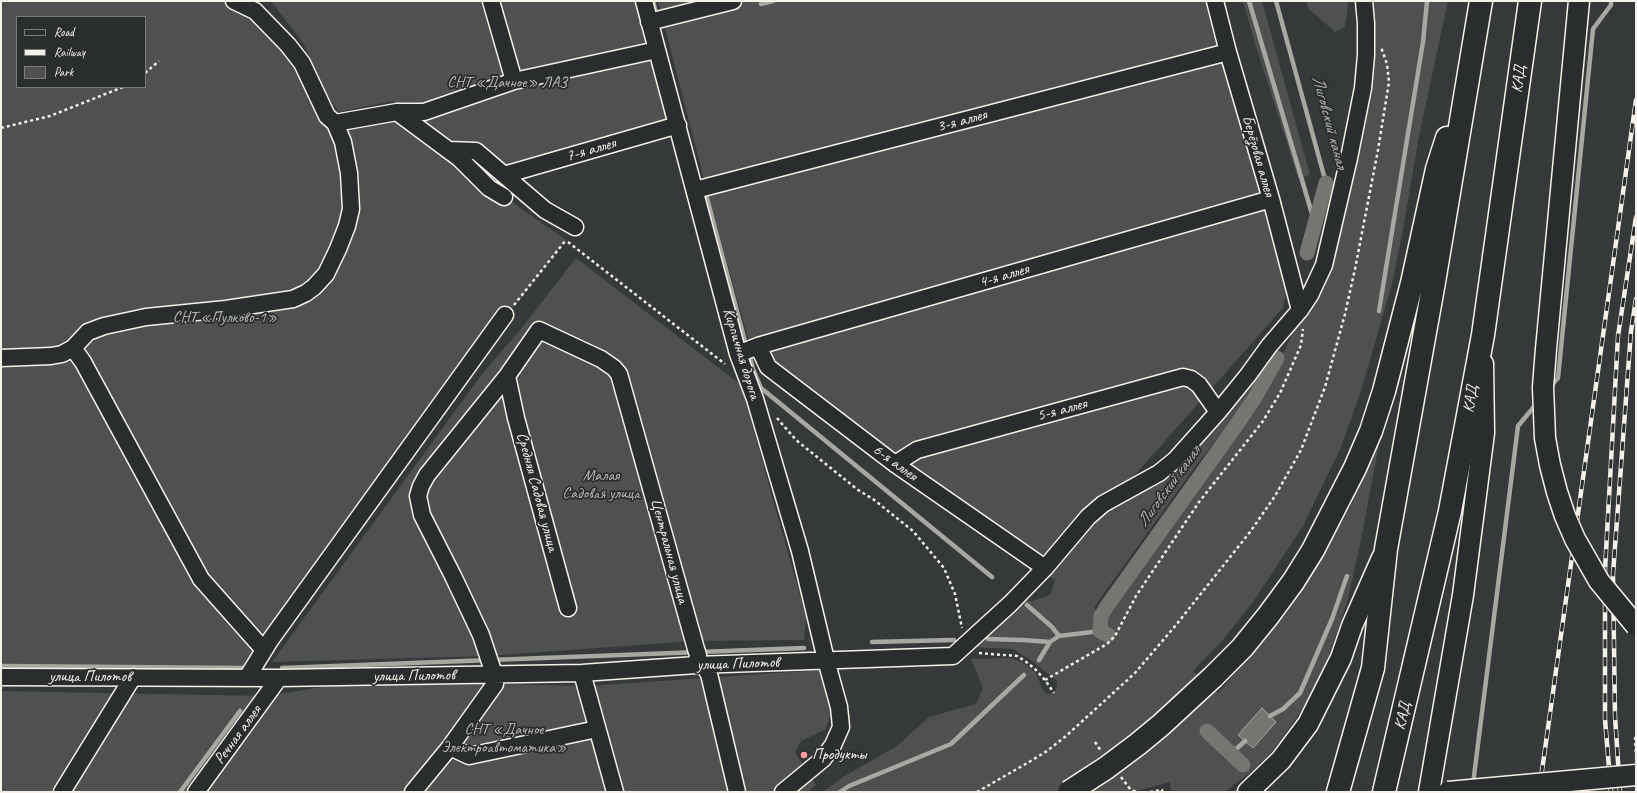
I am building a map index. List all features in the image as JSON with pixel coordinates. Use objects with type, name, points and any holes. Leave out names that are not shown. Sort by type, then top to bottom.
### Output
[{"type":"highway","points":[[1338,792],[1373,668],[1386,549],[1434,282],[1481,1]]},
{"type":"highway","name":"КАД","points":[[1384,792],[1450,511],[1483,336],[1530,1]]},
{"type":"highway","points":[[1069,792],[1106,768],[1161,725],[1242,648],[1293,582],[1339,501],[1371,432],[1384,391],[1410,291],[1437,169],[1472,59]]},
{"type":"main road","points":[[1579,1],[1543,387],[1545,438],[1557,492],[1575,539],[1599,581],[1636,626]]},
{"type":"main road","points":[[1429,792],[1463,595],[1484,433],[1483,336]]},
{"type":"main road","points":[[1248,792],[1281,760],[1308,724],[1341,658],[1352,626],[1386,549]]},
{"type":"main road","points":[[1448,792],[1636,775]]},
{"type":"street","points":[[1,358],[52,356],[62,354],[73,348],[88,332],[104,326],[146,317],[226,309],[293,299],[314,287],[326,274],[347,226],[351,209],[349,173],[342,142],[335,123],[327,116],[302,63],[288,45],[252,6],[234,1]]},
{"type":"street","points":[[491,1],[514,81]]},
{"type":"street","name":"Кирпичная дорога","points":[[644,1],[738,354],[755,399],[800,551],[826,660],[839,707],[841,727],[833,745],[824,759],[783,792]]},
{"type":"street","points":[[649,22],[733,1]]},
{"type":"street","name":"Берёзовая аллея","points":[[1216,1],[1266,200],[1300,310]]},
{"type":"street","points":[[953,656],[1010,604],[1042,565],[1103,504],[1159,473],[1174,460],[1218,412],[1248,376],[1269,346],[1300,310],[1310,295],[1324,265],[1363,88],[1366,55],[1364,1]]},
{"type":"street","points":[[335,123],[397,112],[424,112],[514,81],[656,50]]},
{"type":"street","name":"3-я аллея","points":[[695,190],[1228,52]]},
{"type":"street","points":[[397,112],[459,158],[490,188],[504,197]]},
{"type":"street","name":"7-я аллея","points":[[504,175],[678,125]]},
{"type":"street","points":[[448,150],[476,151],[571,234]]},
{"type":"street","name":"4-я аллея","points":[[738,354],[758,346],[1266,200]]},
{"type":"street","points":[[248,676],[264,650],[505,315]]},
{"type":"street","name":"Центральная улица","points":[[507,376],[539,330],[601,359],[614,368],[619,374],[698,659],[709,674],[737,792]]},
{"type":"street","name":"6-я аллея","points":[[758,346],[768,367],[895,464],[1042,565]]},
{"type":"street","points":[[73,348],[83,362],[201,580],[264,650]]},
{"type":"street","points":[[413,792],[450,747],[495,684],[494,674],[481,635],[422,515],[418,496],[427,475],[507,376]]},
{"type":"street","name":"Средняя Садовая улица","points":[[507,376],[568,608]]},
{"type":"street","name":"5-я аллея","points":[[895,464],[917,450],[1182,378],[1191,379],[1199,385],[1218,412]]},
{"type":"street","name":"улица Пилотов","points":[[1,677],[248,676],[278,678],[582,673],[698,659],[826,660],[953,656]]},
{"type":"street","points":[[582,673],[615,792]]},
{"type":"street","points":[[62,792],[132,677]]},
{"type":"street","name":"Речная аллея","points":[[196,792],[278,678]]},
{"type":"street","points":[[450,747],[468,756],[597,729]]},
{"type":"path","points":[[977,792],[1047,751],[1066,736],[1135,673],[1176,625],[1250,532],[1275,496],[1301,450],[1325,387],[1345,314],[1386,102],[1389,82],[1386,57],[1366,23]]},
{"type":"path","points":[[146,72],[159,61]]},
{"type":"path","points":[[1,128],[50,116],[120,88]]},
{"type":"path","points":[[560,236],[571,234]]},
{"type":"path","points":[[505,315],[518,302],[571,234]]},
{"type":"path","points":[[571,234],[749,382]]},
{"type":"path","points":[[1046,680],[1107,644],[1115,636],[1136,596],[1200,502],[1263,421],[1280,393],[1301,345],[1304,330],[1300,310]]},
{"type":"path","points":[[755,399],[779,420],[796,440],[858,490],[913,531],[934,555],[944,568],[955,594],[965,645]]},
{"type":"path","points":[[953,656],[975,653],[1017,656],[1035,668],[1046,680],[1054,693]]},
{"type":"path","points":[[1636,738],[1636,756]]},
{"type":"path","points":[[1150,792],[1162,791]]},
{"type":"green space","name":"СНТ «Пулково-1»","points":[[1,1],[250,1],[288,45],[327,116],[397,112],[482,181],[566,240],[518,302],[505,315],[249,670],[1,669]]},
{"type":"green space","name":"СНТ «Дачное» ЛАЗ","points":[[271,1],[635,1],[668,122],[484,176],[420,120],[393,101],[339,112],[329,98],[303,43]]},
{"type":"green space","points":[[658,1],[1209,1],[1286,292],[1283,308],[1132,478],[1100,497],[1082,511],[1039,563],[891,469],[760,371],[751,349],[706,187]]},
{"type":"green space","points":[[1243,1],[1262,1],[1310,175],[1298,178]]},
{"type":"green space","points":[[1306,1],[1347,1],[1348,6],[1345,27],[1335,32],[1308,8]]},
{"type":"green space","points":[[1373,1],[1448,1],[1418,141],[1392,284],[1361,391],[1341,447],[1303,526],[1253,602],[1222,641],[1193,671],[1218,693],[1285,615],[1323,555],[1352,503],[1378,440],[1380,439],[1348,599],[1328,659],[1312,694],[1282,739],[1267,757],[1247,775],[1226,791],[1218,792],[1171,792],[1170,782],[1133,792],[823,792],[843,777],[897,746],[929,717],[976,704],[983,688],[971,659],[1010,658],[1022,662],[1036,673],[1043,690],[1048,694],[1054,693],[1057,686],[1057,681],[1029,659],[1013,649],[969,647],[1022,601],[1033,601],[1050,595],[1055,580],[1045,574],[1091,520],[1131,494],[1266,358],[1255,382],[1231,422],[1197,464],[1094,607],[1101,620],[1262,398],[1297,324],[1319,297],[1329,274],[1374,65],[1375,27]]},
{"type":"green space","name":"Малая Садовая улица","points":[[576,258],[741,385],[806,617],[804,640],[694,641],[487,656],[272,662],[482,374],[520,330]]},
{"type":"green space","name":"СНТ «Дачное Электроавтоматика»","points":[[821,670],[832,708],[826,729],[801,741],[795,752],[816,785],[808,792],[1,792],[1,691],[265,696],[335,685],[495,684],[587,686]]},
{"type":"shaded area","points":[[1262,708],[1276,722],[1253,748],[1238,735]]},
{"type":"waterway","points":[[653,1],[657,17]]},
{"type":"waterway","points":[[761,4],[773,1]]},
{"type":"waterway","points":[[1249,1],[1315,224]]},
{"type":"waterway","name":"Лиговский канал","points":[[1276,1],[1326,183]]},
{"type":"waterway","points":[[1379,311],[1423,42],[1427,1]]},
{"type":"waterway","points":[[1550,387],[1558,378],[1593,29],[1611,5],[1611,1]]},
{"type":"waterway","name":"Лиговский канал","points":[[1307,253],[1326,183]]},
{"type":"waterway","points":[[707,198],[746,345]]},
{"type":"waterway","points":[[750,357],[761,388],[992,577]]},
{"type":"waterway","name":"Лиговский канал","points":[[1108,635],[1100,631],[1101,616],[1107,606],[1235,427],[1254,399],[1277,358]]},
{"type":"waterway","points":[[1473,784],[1518,426],[1538,402]]},
{"type":"waterway","points":[[1270,716],[1283,709],[1300,693],[1332,619],[1347,576]]},
{"type":"waterway","points":[[1027,605],[1052,627],[1059,636]]},
{"type":"waterway","points":[[1039,660],[1050,642],[1059,636],[1100,631]]},
{"type":"waterway","points":[[988,639],[1050,642]]},
{"type":"waterway","points":[[872,642],[954,640]]},
{"type":"waterway","points":[[282,668],[804,648]]},
{"type":"waterway","points":[[1,666],[245,668]]},
{"type":"waterway","points":[[840,792],[849,786],[951,744],[1024,675]]},
{"type":"waterway","points":[[180,792],[240,711]]},
{"type":"waterway","name":"Лиговский канал","points":[[1207,731],[1243,765]]},
{"type":"waterway","points":[[1231,754],[1245,741]]},
{"type":"railway","points":[[1539,792],[1636,100]]},
{"type":"railway","points":[[1611,792],[1605,719],[1605,570],[1618,336],[1636,217]]},
{"type":"railway","points":[[1620,792],[1615,716],[1613,574],[1631,331],[1636,299]]},
{"type":"place","name":"Продукты","points":[[804,755]]}]
